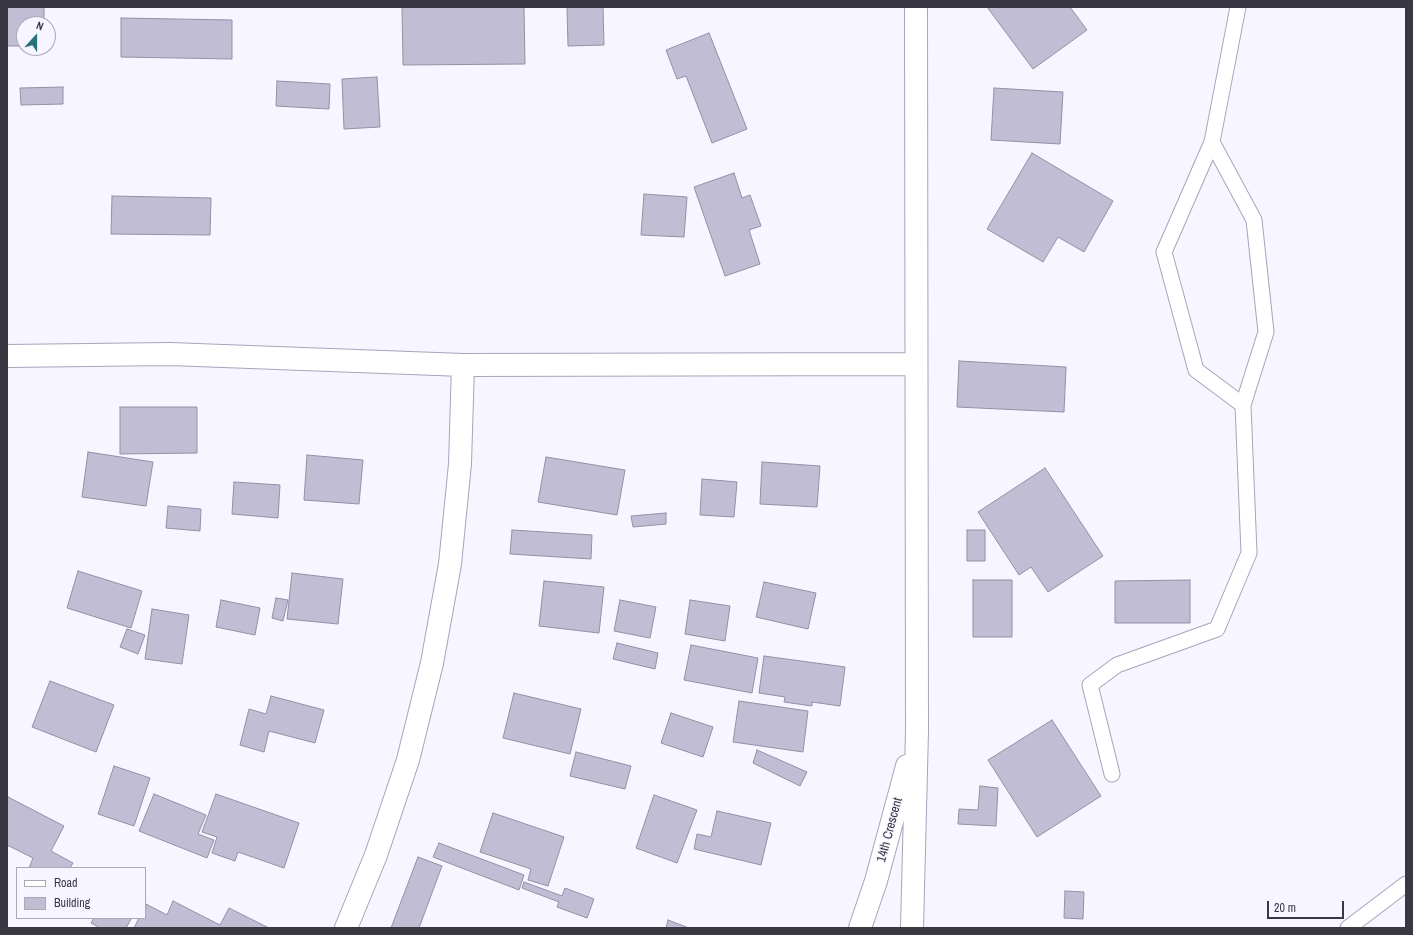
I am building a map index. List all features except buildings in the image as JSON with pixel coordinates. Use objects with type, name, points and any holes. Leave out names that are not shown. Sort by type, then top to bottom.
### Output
[{"type":"street","points":[[912,928],[917,731],[916,7]]},
{"type":"street","points":[[7,356],[170,354],[463,365],[916,364]]},
{"type":"street","points":[[346,928],[376,855],[408,760],[432,663],[451,549],[460,464],[463,365]]},
{"type":"street","name":"14th Crescent","points":[[860,928],[876,881],[917,731]]},
{"type":"lane","points":[[1238,7],[1212,142],[1164,252],[1196,370],[1243,405]]},
{"type":"lane","points":[[1112,774],[1090,685],[1117,665],[1217,629],[1249,553],[1243,405],[1266,332],[1254,220],[1212,142]]},
{"type":"lane","points":[[1348,928],[1406,884]]}]
